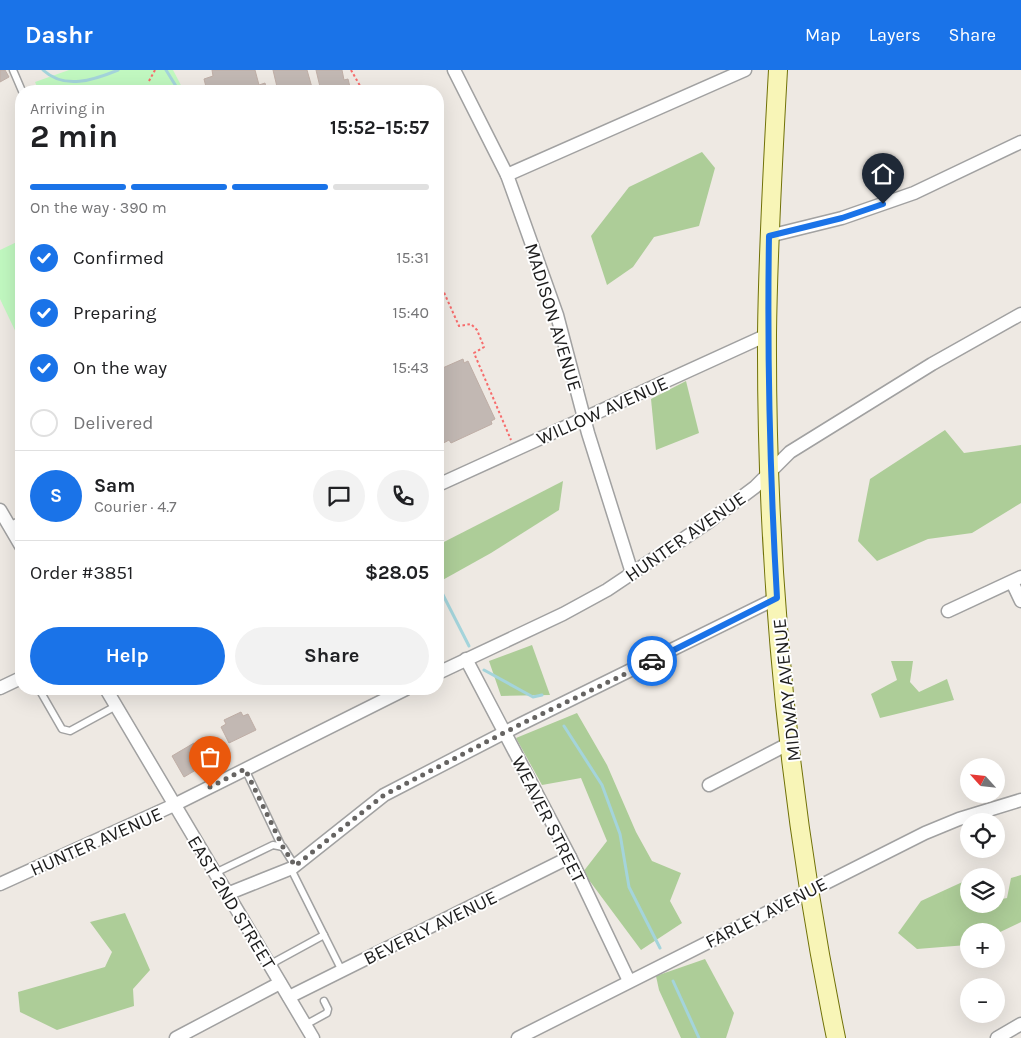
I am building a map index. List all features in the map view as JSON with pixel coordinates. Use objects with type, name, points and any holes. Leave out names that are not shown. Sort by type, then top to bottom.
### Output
[{"type":"street","name":"MADISON AVENUE","points":[[454,70],[507,175],[557,315],[584,420],[632,573]]},
{"type":"street","points":[[507,175],[745,70]]},
{"type":"street","name":"MIDWAY AVENUE","points":[[778,70],[769,236],[767,335],[770,472],[777,598],[790,743],[810,890],[836,1038]]},
{"type":"street","points":[[769,236],[842,218],[914,193],[1021,142]]},
{"type":"street","name":"HUNTER AVENUE","points":[[444,670],[563,614],[632,573],[707,523],[755,487],[790,452],[811,438],[932,364],[1021,314]]},
{"type":"street","name":"WILLOW AVENUE","points":[[444,482],[767,335]]},
{"type":"street","points":[[0,510],[5,528],[15,539]]},
{"type":"street","points":[[948,611],[1016,580],[1021,601]]},
{"type":"street","points":[[227,894],[293,867],[384,795],[505,732],[777,598]]},
{"type":"street","name":"WEAVER STREET","points":[[466,659],[570,857],[629,981]]},
{"type":"street","points":[[0,688],[15,681]]},
{"type":"street","name":"EAST 2ND STREET","points":[[110,695],[313,1038]]},
{"type":"street","name":"HUNTER AVENUE","points":[[0,884],[174,805],[394,695]]},
{"type":"street","points":[[709,785],[790,743]]},
{"type":"street","name":"FARLEY AVENUE","points":[[518,1038],[925,833],[959,819],[1021,800]]},
{"type":"street","name":"BEVERLY AVENUE","points":[[289,997],[570,857]]},
{"type":"street","points":[[176,1038],[280,983]]},
{"type":"street","points":[[997,1038],[1021,1024]]},
{"type":"lane","points":[[13,70],[19,85]]},
{"type":"lane","points":[[42,695],[62,729],[70,731],[116,706]]},
{"type":"lane","points":[[245,769],[342,971]]},
{"type":"lane","points":[[215,874],[273,845],[283,847]]},
{"type":"lane","points":[[270,965],[324,935]]},
{"type":"lane","points":[[306,1025],[327,1014],[328,1008],[324,1001]]},
{"type":"path","points":[[150,81],[155,70]]},
{"type":"path","points":[[352,70],[360,85]]},
{"type":"path","points":[[444,292],[459,326],[471,324],[477,330],[484,347],[474,352],[512,441]]},
{"type":"green space","points":[[69,70],[173,70],[181,85],[36,85],[35,82]]},
{"type":"green space","points":[[702,152],[715,168],[699,226],[654,237],[633,267],[607,285],[591,236],[629,187]]},
{"type":"green space","points":[[15,243],[15,330],[0,299],[0,250]]},
{"type":"green space","points":[[686,381],[699,433],[656,450],[651,399]]},
{"type":"green space","points":[[945,430],[964,453],[1021,445],[1021,503],[972,533],[928,539],[877,561],[858,541],[870,479]]},
{"type":"green space","points":[[563,481],[559,510],[491,553],[444,579],[444,542]]},
{"type":"green space","points":[[532,645],[550,695],[501,696],[489,661]]},
{"type":"green space","points":[[891,661],[913,661],[910,682],[919,692],[947,679],[954,700],[880,718],[871,694],[897,680]]},
{"type":"green space","points":[[577,713],[607,765],[636,832],[652,861],[681,873],[670,901],[682,923],[641,950],[583,872],[607,841],[581,778],[542,785],[516,738]]},
{"type":"green space","points":[[1021,875],[1021,922],[1005,930],[1005,923],[960,923],[960,946],[917,949],[898,933],[921,901],[960,883],[960,913],[1005,913],[1005,898],[1007,898],[1011,878]]},
{"type":"green space","points":[[125,913],[150,970],[133,989],[134,1006],[57,1030],[20,1012],[18,992],[105,967],[112,952],[90,922]]},
{"type":"green space","points":[[705,959],[734,1013],[726,1038],[681,1038],[659,990],[656,976]]},
{"type":"building","points":[[0,70],[5,70],[9,77],[0,82]]},
{"type":"building","points":[[212,70],[255,70],[259,85],[206,85],[204,79],[213,76]]},
{"type":"building","points":[[273,70],[307,70],[311,85],[277,85]]},
{"type":"building","points":[[316,70],[342,70],[344,80],[348,79],[350,85],[320,85]]},
{"type":"building","points":[[463,359],[464,363],[468,361],[495,419],[491,421],[492,424],[451,443],[449,440],[444,443],[444,367]]},
{"type":"building","points":[[241,712],[243,716],[248,714],[256,730],[229,743],[221,727],[226,724],[224,720]]},
{"type":"building","points":[[194,743],[206,764],[184,777],[172,756]]},
{"type":"waterway","points":[[43,70],[60,80],[70,81],[89,80],[118,70]]},
{"type":"waterway","points":[[166,70],[175,85]]},
{"type":"waterway","points":[[444,597],[469,646]]},
{"type":"waterway","points":[[484,670],[533,697],[542,695]]},
{"type":"waterway","points":[[564,726],[602,785],[620,834],[629,887],[660,948]]},
{"type":"waterway","points":[[673,981],[699,1038]]},
{"type":"way so far","points":[[210,787],[245,769],[283,847],[295,866],[384,795],[521,724],[652,661]]},
{"type":"route","points":[[652,661],[777,598],[770,472],[767,335],[769,236],[842,218],[883,204]]}]
